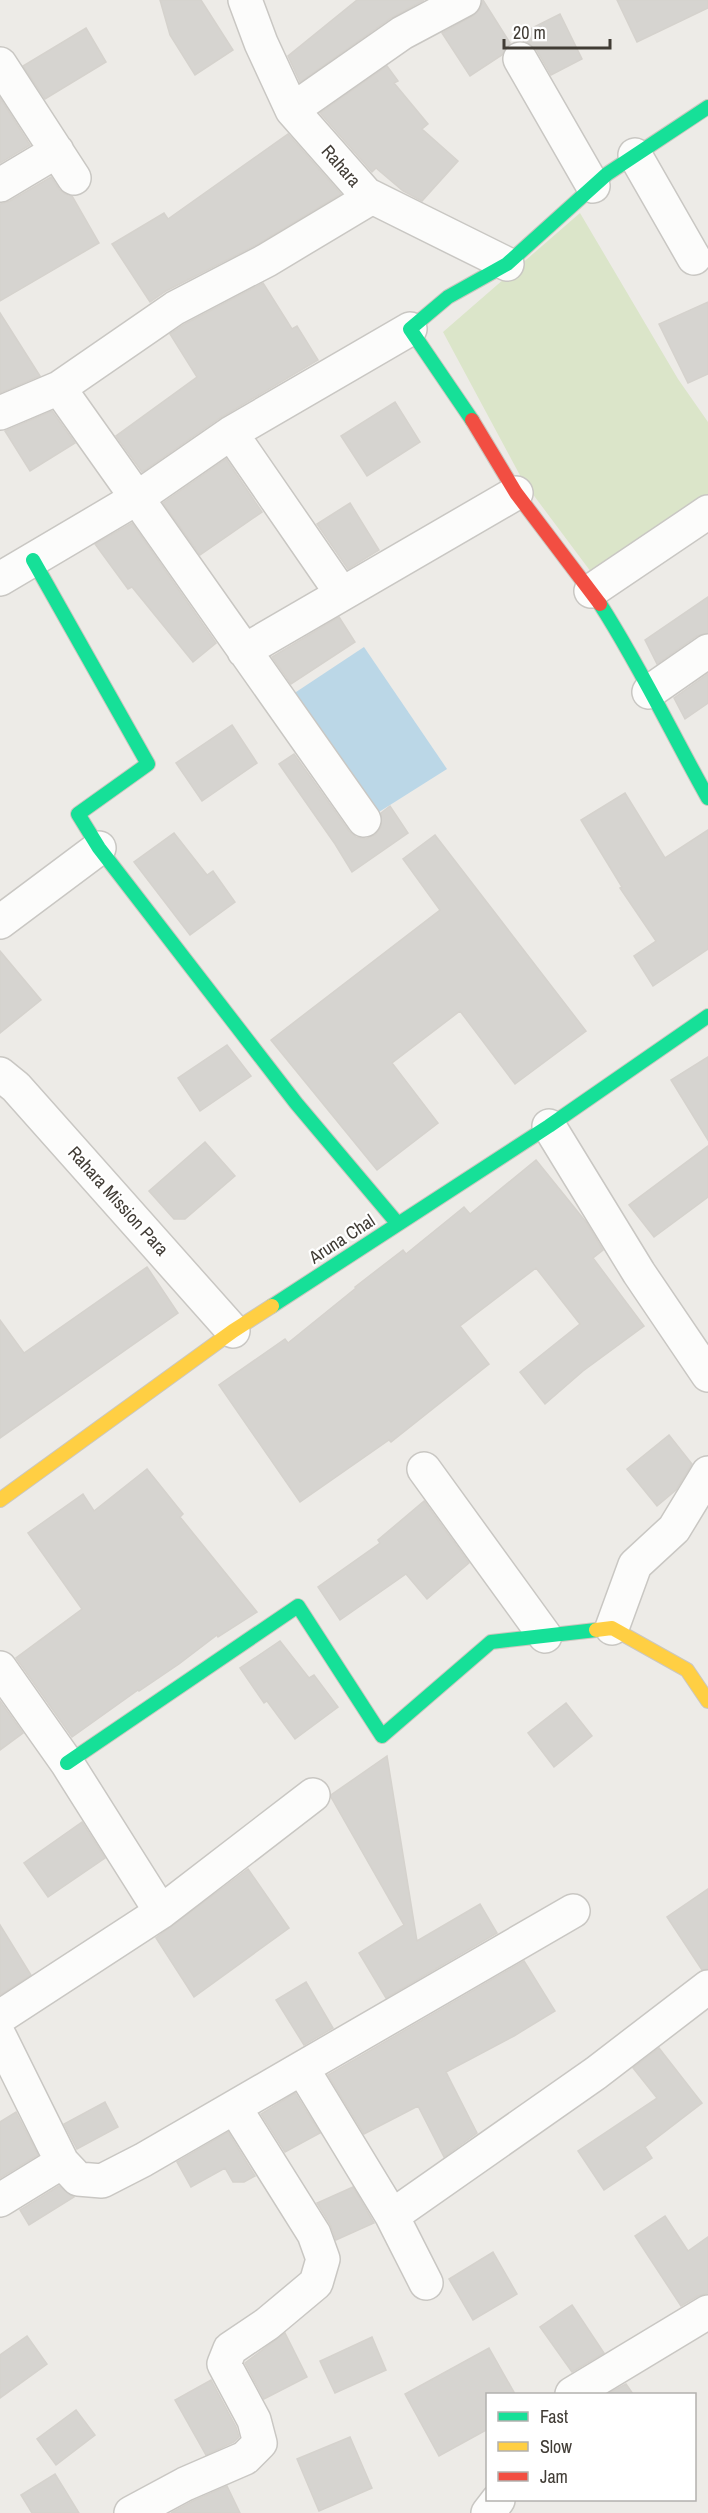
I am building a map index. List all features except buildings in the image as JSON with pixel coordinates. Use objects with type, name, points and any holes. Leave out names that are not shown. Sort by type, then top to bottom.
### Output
[{"type":"street","name":"Rahara","points":[[245,0],[261,43],[292,110],[366,194],[507,264]]},
{"type":"street","points":[[292,110],[402,33],[464,0]]},
{"type":"street","points":[[520,59],[593,186]]},
{"type":"street","points":[[0,64],[65,165],[0,185]]},
{"type":"street","points":[[0,579],[136,498],[231,433],[410,329],[448,297],[507,264],[607,174],[708,107]]},
{"type":"street","points":[[635,155],[694,258]]},
{"type":"street","points":[[0,413],[59,388],[175,308],[267,260],[372,197]]},
{"type":"street","points":[[410,329],[471,418],[516,493],[591,591],[630,651],[649,692],[708,798]]},
{"type":"street","points":[[59,388],[364,820]]},
{"type":"street","points":[[231,433],[342,594]]},
{"type":"street","points":[[244,651],[516,493]]},
{"type":"street","points":[[591,591],[708,512]]},
{"type":"street","points":[[33,560],[148,764],[78,814],[99,848],[296,1103],[398,1224]]},
{"type":"street","points":[[649,692],[708,651]]},
{"type":"street","points":[[0,922],[99,848]]},
{"type":"street","name":"Aruna Chal","points":[[0,1500],[233,1331],[549,1126],[708,1016]]},
{"type":"street","name":"Rahara Mission Para","points":[[5,1088],[233,1331]]},
{"type":"street","points":[[549,1126],[639,1274],[708,1374]]},
{"type":"street","points":[[424,1469],[545,1636]]},
{"type":"street","points":[[612,1628],[635,1565],[674,1528],[708,1473]]},
{"type":"street","points":[[67,1763],[298,1606],[382,1736],[491,1642],[612,1628],[687,1670],[708,1701]]},
{"type":"street","points":[[0,1668],[67,1763],[160,1912]]},
{"type":"street","points":[[0,2017],[160,1912],[313,1795]]},
{"type":"street","points":[[0,2037],[62,2162],[78,2179],[102,2181],[235,2108],[573,1911]]},
{"type":"street","points":[[392,2216],[596,2073],[708,1987]]},
{"type":"street","points":[[302,2068],[392,2216],[426,2283]]},
{"type":"street","points":[[131,2513],[185,2484],[245,2458],[260,2443],[254,2420],[224,2364],[230,2349],[267,2324],[316,2283],[323,2259],[314,2234],[235,2108]]},
{"type":"street","points":[[0,2200],[62,2162]]},
{"type":"street","points":[[574,2393],[708,2312]]},
{"type":"green space","points":[[580,213],[678,379],[708,422],[708,497],[594,576],[523,481],[443,332]]},
{"type":"water","points":[[364,647],[447,769],[371,817],[287,698]]},
{"type":"traffic: fast","points":[[472,420],[410,329],[448,297],[507,264],[607,174],[708,107]]},
{"type":"traffic: fast","points":[[33,560],[148,764],[78,814],[99,848],[296,1103],[398,1224]]},
{"type":"traffic: fast","points":[[600,604],[708,798]]},
{"type":"traffic: fast","points":[[272,1306],[549,1126],[708,1016]]},
{"type":"traffic: fast","points":[[67,1763],[298,1606],[382,1736],[491,1642],[596,1630]]},
{"type":"traffic: slow","points":[[0,1500],[233,1331],[272,1306]]},
{"type":"traffic: slow","points":[[596,1630],[612,1628],[687,1670],[708,1701]]},
{"type":"traffic: jam","points":[[472,420],[516,493],[600,604]]}]
